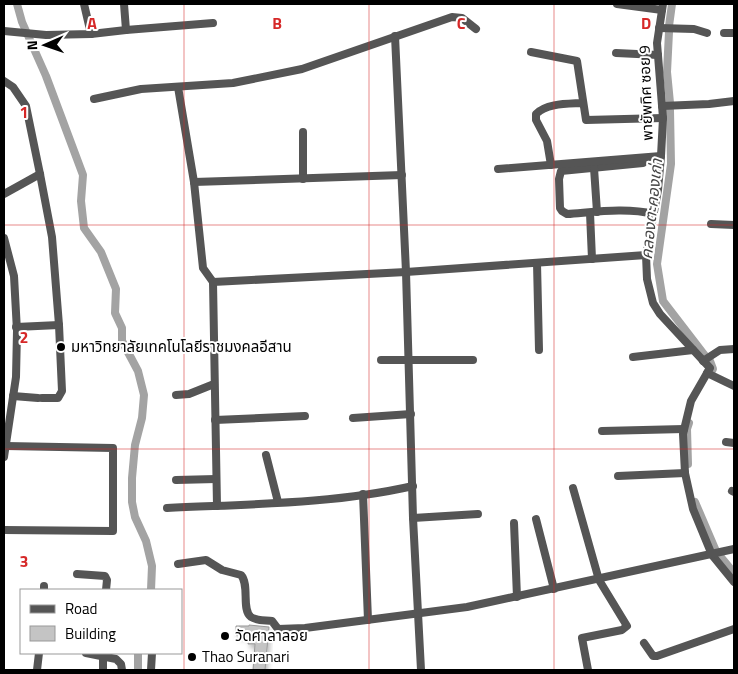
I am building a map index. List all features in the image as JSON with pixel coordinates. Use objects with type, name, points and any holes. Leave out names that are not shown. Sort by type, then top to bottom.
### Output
[{"type":"street","points":[[84,4],[91,34]]},
{"type":"street","points":[[124,4],[126,30]]},
{"type":"street","points":[[617,4],[662,7]]},
{"type":"street","name":"พายัพทิศ ซอย 9","points":[[662,7],[658,55],[663,118],[661,156],[658,190],[646,255],[647,279],[653,303],[660,314],[703,361],[708,371],[734,386]]},
{"type":"street","points":[[94,99],[141,89],[232,83],[302,69],[452,17],[462,18],[476,29]]},
{"type":"street","points":[[7,31],[46,35],[91,34],[213,23]]},
{"type":"street","points":[[659,28],[694,29],[707,33]]},
{"type":"street","points":[[724,33],[734,33]]},
{"type":"street","points":[[395,36],[406,270],[413,518],[421,670]]},
{"type":"street","points":[[531,52],[577,61],[586,120],[663,118]]},
{"type":"street","points":[[616,53],[658,55]]},
{"type":"street","points":[[4,81],[13,87],[26,106],[52,237],[62,393],[56,399],[13,396]]},
{"type":"street","points":[[178,87],[194,182],[203,268],[211,280],[217,506]]},
{"type":"street","points":[[662,106],[734,101]]},
{"type":"street","points":[[551,165],[547,141],[536,120],[536,114],[545,108],[553,106],[583,103]]},
{"type":"street","points":[[303,132],[303,179]]},
{"type":"street","points":[[498,169],[661,156]]},
{"type":"street","points":[[643,164],[562,171],[559,175],[560,202],[562,211],[566,214],[620,210],[654,214]]},
{"type":"street","points":[[592,259],[594,168]]},
{"type":"street","points":[[4,194],[40,174]]},
{"type":"street","points":[[194,182],[402,175]]},
{"type":"street","points":[[712,224],[734,225]]},
{"type":"street","points":[[4,238],[14,276],[16,326],[16,377],[7,420],[4,456]]},
{"type":"street","points":[[211,280],[537,263],[646,255]]},
{"type":"street","points":[[537,263],[539,350]]},
{"type":"street","points":[[16,326],[59,325]]},
{"type":"street","points":[[170,348],[213,347]]},
{"type":"street","points":[[703,361],[720,350],[734,349]]},
{"type":"street","points":[[632,356],[693,350]]},
{"type":"street","points":[[381,360],[473,360]]},
{"type":"street","points":[[708,371],[691,401],[684,429],[685,473],[693,508],[712,554],[734,582]]},
{"type":"street","points":[[176,395],[189,394],[214,384]]},
{"type":"street","points":[[352,418],[411,414]]},
{"type":"street","points":[[215,420],[304,416]]},
{"type":"street","points":[[602,431],[684,429]]},
{"type":"street","points":[[726,442],[734,443]]},
{"type":"street","points":[[4,530],[113,531],[113,448],[6,446]]},
{"type":"street","points":[[266,455],[278,502]]},
{"type":"street","points":[[618,476],[685,473]]},
{"type":"street","points":[[176,480],[216,479]]},
{"type":"street","points":[[167,508],[278,502],[392,491],[413,486]]},
{"type":"street","points":[[573,488],[599,580],[627,627],[622,630],[582,638],[588,670]]},
{"type":"street","points":[[363,494],[368,620]]},
{"type":"street","points":[[413,518],[478,514]]},
{"type":"street","points":[[536,519],[554,589]]},
{"type":"street","points":[[514,523],[516,597]]},
{"type":"street","points":[[178,564],[206,560],[222,570],[241,575],[245,581],[246,604],[249,615],[254,619],[272,621],[278,629],[467,607],[734,550]]},
{"type":"street","points":[[77,574],[105,576],[107,580],[106,589]]},
{"type":"street","points":[[644,643],[653,656],[657,656],[734,629]]},
{"type":"street","points":[[37,670],[38,654]]},
{"type":"street","points":[[102,670],[100,654],[116,659],[121,664],[122,670]]},
{"type":"street","points":[[151,670],[152,654]]},
{"type":"building","points":[[236,626],[269,627],[265,670],[253,670],[255,644],[248,644],[249,636],[236,635]]},
{"type":"waterway","points":[[17,4],[22,22],[46,76],[83,175],[81,201],[84,228],[101,252],[116,289],[115,313],[122,328],[122,341],[138,371],[144,395],[142,418],[135,445],[132,502],[135,517],[146,541],[152,566],[151,589]]},
{"type":"waterway","name":"คลองตะคองเก่า","points":[[669,26],[672,4]]},
{"type":"waterway","name":"คลองตะคองเก่า","points":[[669,32],[667,72],[670,103]]},
{"type":"waterway","name":"คลองตะคองเก่า","points":[[670,110],[671,164],[657,264],[663,301],[706,357]]},
{"type":"waterway","name":"คลองตะคองเก่า","points":[[710,361],[713,369],[711,372]]},
{"type":"waterway","name":"คลองตะคองเก่า","points":[[688,464],[687,429],[689,423]]},
{"type":"waterway","name":"คลองตะคองเก่า","points":[[695,502],[716,551]]},
{"type":"waterway","name":"คลองตะคองเก่า","points":[[720,556],[734,573]]},
{"type":"waterway","points":[[138,654],[138,670]]},
{"type":"place","name":"มหาวิทยาลัยเทคโนโลยีราชมงคลอีสาน","points":[[61,347]]},
{"type":"place","name":"วัดศาลาลอย","points":[[225,636]]},
{"type":"place","name":"Thao Suranari","points":[[192,657]]}]
